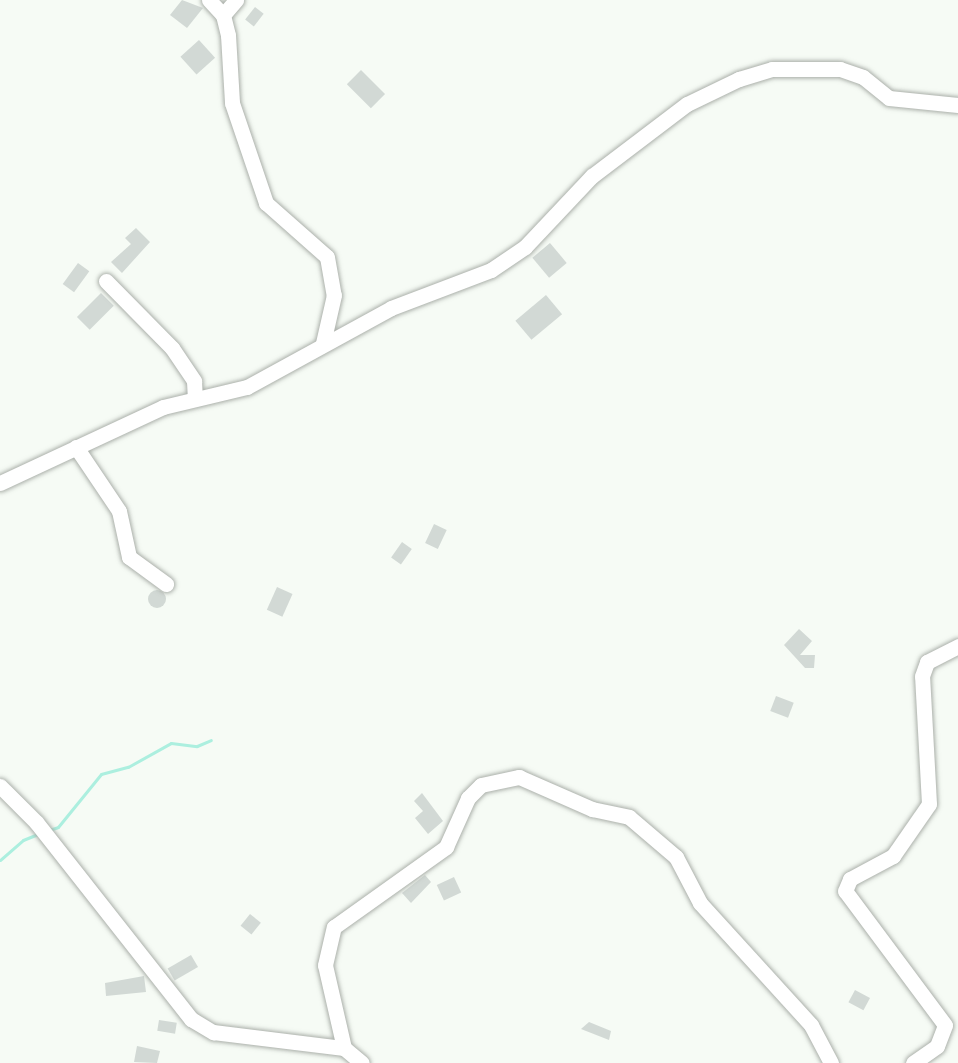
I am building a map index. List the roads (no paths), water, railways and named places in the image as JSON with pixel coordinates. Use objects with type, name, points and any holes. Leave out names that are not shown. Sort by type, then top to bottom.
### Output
[{"type":"street","points":[[209,0],[223,15],[230,45],[232,103],[266,203],[327,257],[334,295],[323,343]]},
{"type":"street","points":[[223,15],[236,0]]},
{"type":"street","points":[[2,476],[195,398],[247,387],[323,343],[514,256],[592,176],[687,104],[739,79],[772,69],[840,69],[863,77],[889,98],[958,105]]},
{"type":"street","points":[[106,281],[172,348],[194,381],[195,398]]},
{"type":"street","points":[[76,447],[118,512],[129,557],[166,584]]},
{"type":"street","points":[[913,1063],[937,1046],[945,1025],[845,891],[850,879],[893,856],[929,804],[922,676],[927,662],[958,646]]},
{"type":"street","points":[[344,1048],[325,965],[334,927],[446,847],[468,798],[481,785],[519,777],[592,809],[629,818],[675,857],[700,903],[811,1025],[831,1063]]},
{"type":"street","points":[[0,786],[43,832],[191,1019],[213,1032],[344,1048],[362,1063]]},
{"type":"waterway","points":[[49,830],[58,827],[101,774],[128,767],[171,743],[197,746],[211,740]]},
{"type":"waterway","points":[[0,860],[23,840],[40,833]]}]
